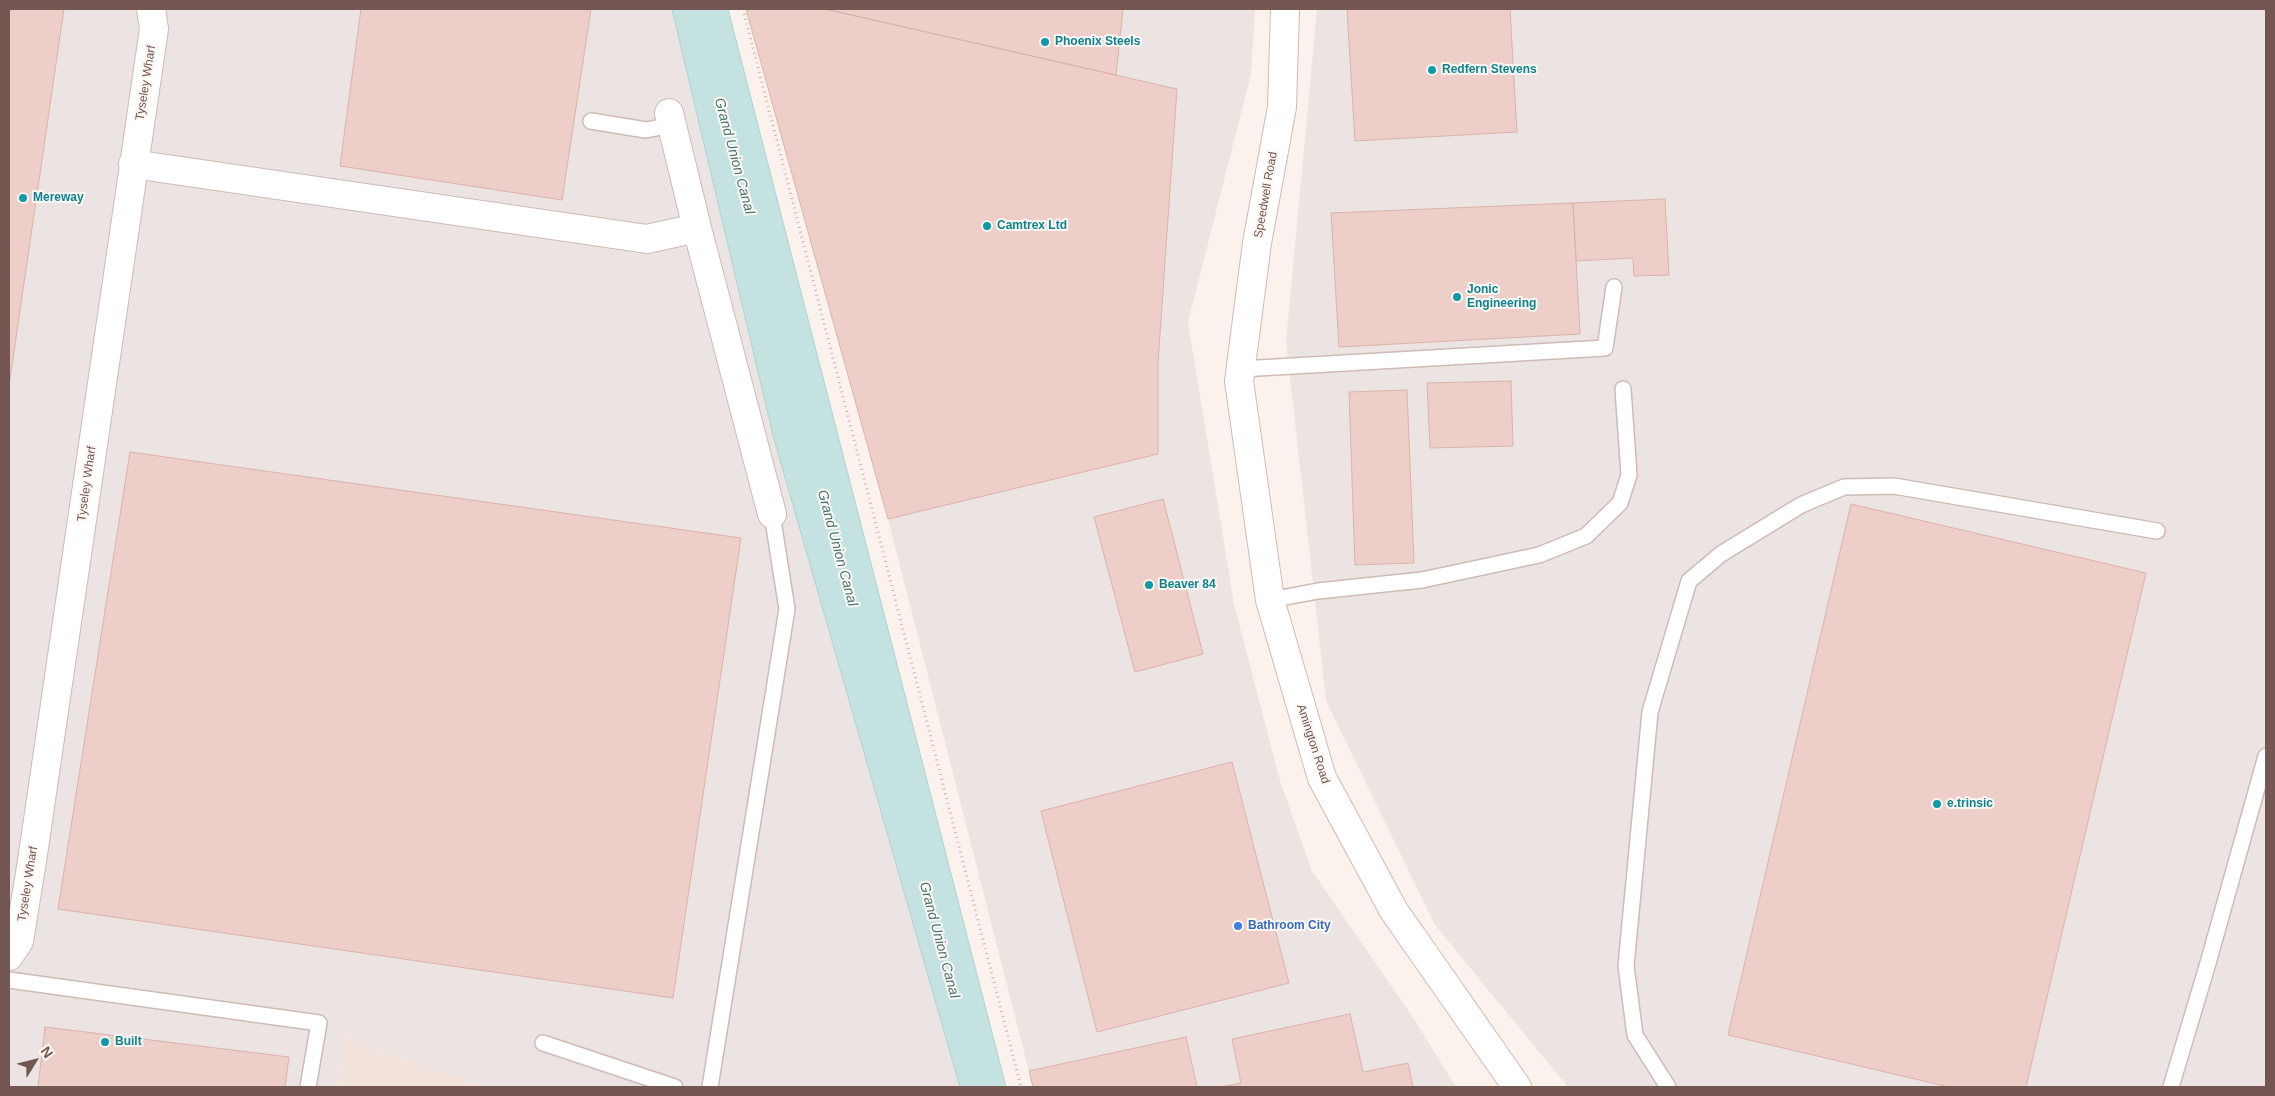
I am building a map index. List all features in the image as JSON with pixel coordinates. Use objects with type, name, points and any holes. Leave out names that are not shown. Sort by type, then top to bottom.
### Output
[{"type":"street","name":"Tyseley Wharf","points":[[9,956],[18,941],[32,861],[154,29],[151,9]]},
{"type":"street","name":"Speedwell Road","points":[[1240,375],[1257,243],[1282,107],[1285,9]]},
{"type":"street","points":[[670,119],[772,514]]},
{"type":"street","points":[[133,164],[647,239],[697,228]]},
{"type":"street","name":"Amington Road","points":[[1240,375],[1270,600],[1322,778],[1394,911],[1517,1087]]},
{"type":"lane","points":[[592,121],[646,130],[670,119]]},
{"type":"lane","points":[[1240,375],[1605,348],[1614,287]]},
{"type":"lane","points":[[1270,600],[1318,591],[1422,580],[1539,555],[1586,536],[1620,503],[1629,475],[1623,388]]},
{"type":"lane","points":[[1668,1087],[1635,1035],[1626,966],[1650,712],[1688,581],[1721,554],[1801,505],[1844,487],[1894,486],[2157,531]]},
{"type":"lane","points":[[710,1087],[787,609],[772,514]]},
{"type":"lane","points":[[2171,1087],[2266,756]]},
{"type":"lane","points":[[9,980],[319,1023],[308,1087]]},
{"type":"lane","points":[[543,1043],[675,1087]]},
{"type":"path","points":[[743,9],[1021,1087]]},
{"type":"shaded area","points":[[9,9],[672,9],[774,439],[960,1087],[489,1087],[385,1052],[343,1033],[337,1087],[9,1087]]},
{"type":"shaded area","points":[[749,9],[1255,9],[1251,74],[1188,322],[1234,604],[1280,781],[1312,871],[1412,1016],[1456,1087],[1033,1087],[888,519]]},
{"type":"shaded area","points":[[1317,9],[2266,9],[2266,1087],[1568,1087],[1435,925],[1326,701],[1286,342]]},
{"type":"shaded area","points":[[343,1033],[385,1052],[489,1087],[337,1087]]},
{"type":"water","name":"Grand Union Canal","points":[[672,9],[728,9],[1006,1087],[960,1087],[774,439]]},
{"type":"building","name":"Mereway","points":[[9,9],[64,9],[9,386]]},
{"type":"building","points":[[361,9],[591,9],[562,200],[340,166]]},
{"type":"building","name":"Camtrex Ltd","points":[[746,9],[825,9],[1177,89],[1158,363],[1158,454],[888,519]]},
{"type":"building","name":"Phoenix Steels","points":[[825,9],[1123,9],[1116,75]]},
{"type":"building","name":"Redfern Stevens","points":[[1347,9],[1510,9],[1517,132],[1355,141]]},
{"type":"building","points":[[1665,199],[1669,275],[1634,276],[1633,258],[1576,261],[1573,203]]},
{"type":"building","name":"Jonic Engineering","points":[[1573,203],[1580,334],[1339,347],[1331,213]]},
{"type":"building","points":[[1511,381],[1513,446],[1430,448],[1427,383]]},
{"type":"building","points":[[1407,390],[1414,563],[1355,565],[1349,392]]},
{"type":"building","points":[[130,452],[741,538],[673,998],[58,909]]},
{"type":"building","name":"Beaver 84","points":[[1163,499],[1203,654],[1135,672],[1094,517]]},
{"type":"building","name":"e.trinsic","points":[[1851,504],[2146,573],[2026,1087],[1949,1087],[1728,1035]]},
{"type":"building","points":[[1232,762],[1289,983],[1097,1032],[1041,811]]},
{"type":"building","points":[[1350,1014],[1363,1072],[1408,1063],[1413,1087],[1221,1087],[1241,1083],[1232,1039]]},
{"type":"building","name":"Built","points":[[45,1027],[289,1057],[285,1087],[38,1087]]},
{"type":"building","points":[[1186,1037],[1197,1087],[1033,1087],[1029,1071]]},
{"type":"place","name":"Phoenix Steels","points":[[1045,42]]},
{"type":"place","name":"Redfern Stevens","points":[[1432,70]]},
{"type":"place","name":"Mereway","points":[[23,198]]},
{"type":"place","name":"Camtrex Ltd","points":[[987,226]]},
{"type":"place","name":"Jonic Engineering","points":[[1457,297]]},
{"type":"place","name":"Beaver 84","points":[[1149,585]]},
{"type":"place","name":"e.trinsic","points":[[1937,804]]},
{"type":"place","name":"Bathroom City","points":[[1238,926]]},
{"type":"place","name":"Built","points":[[105,1042]]}]
